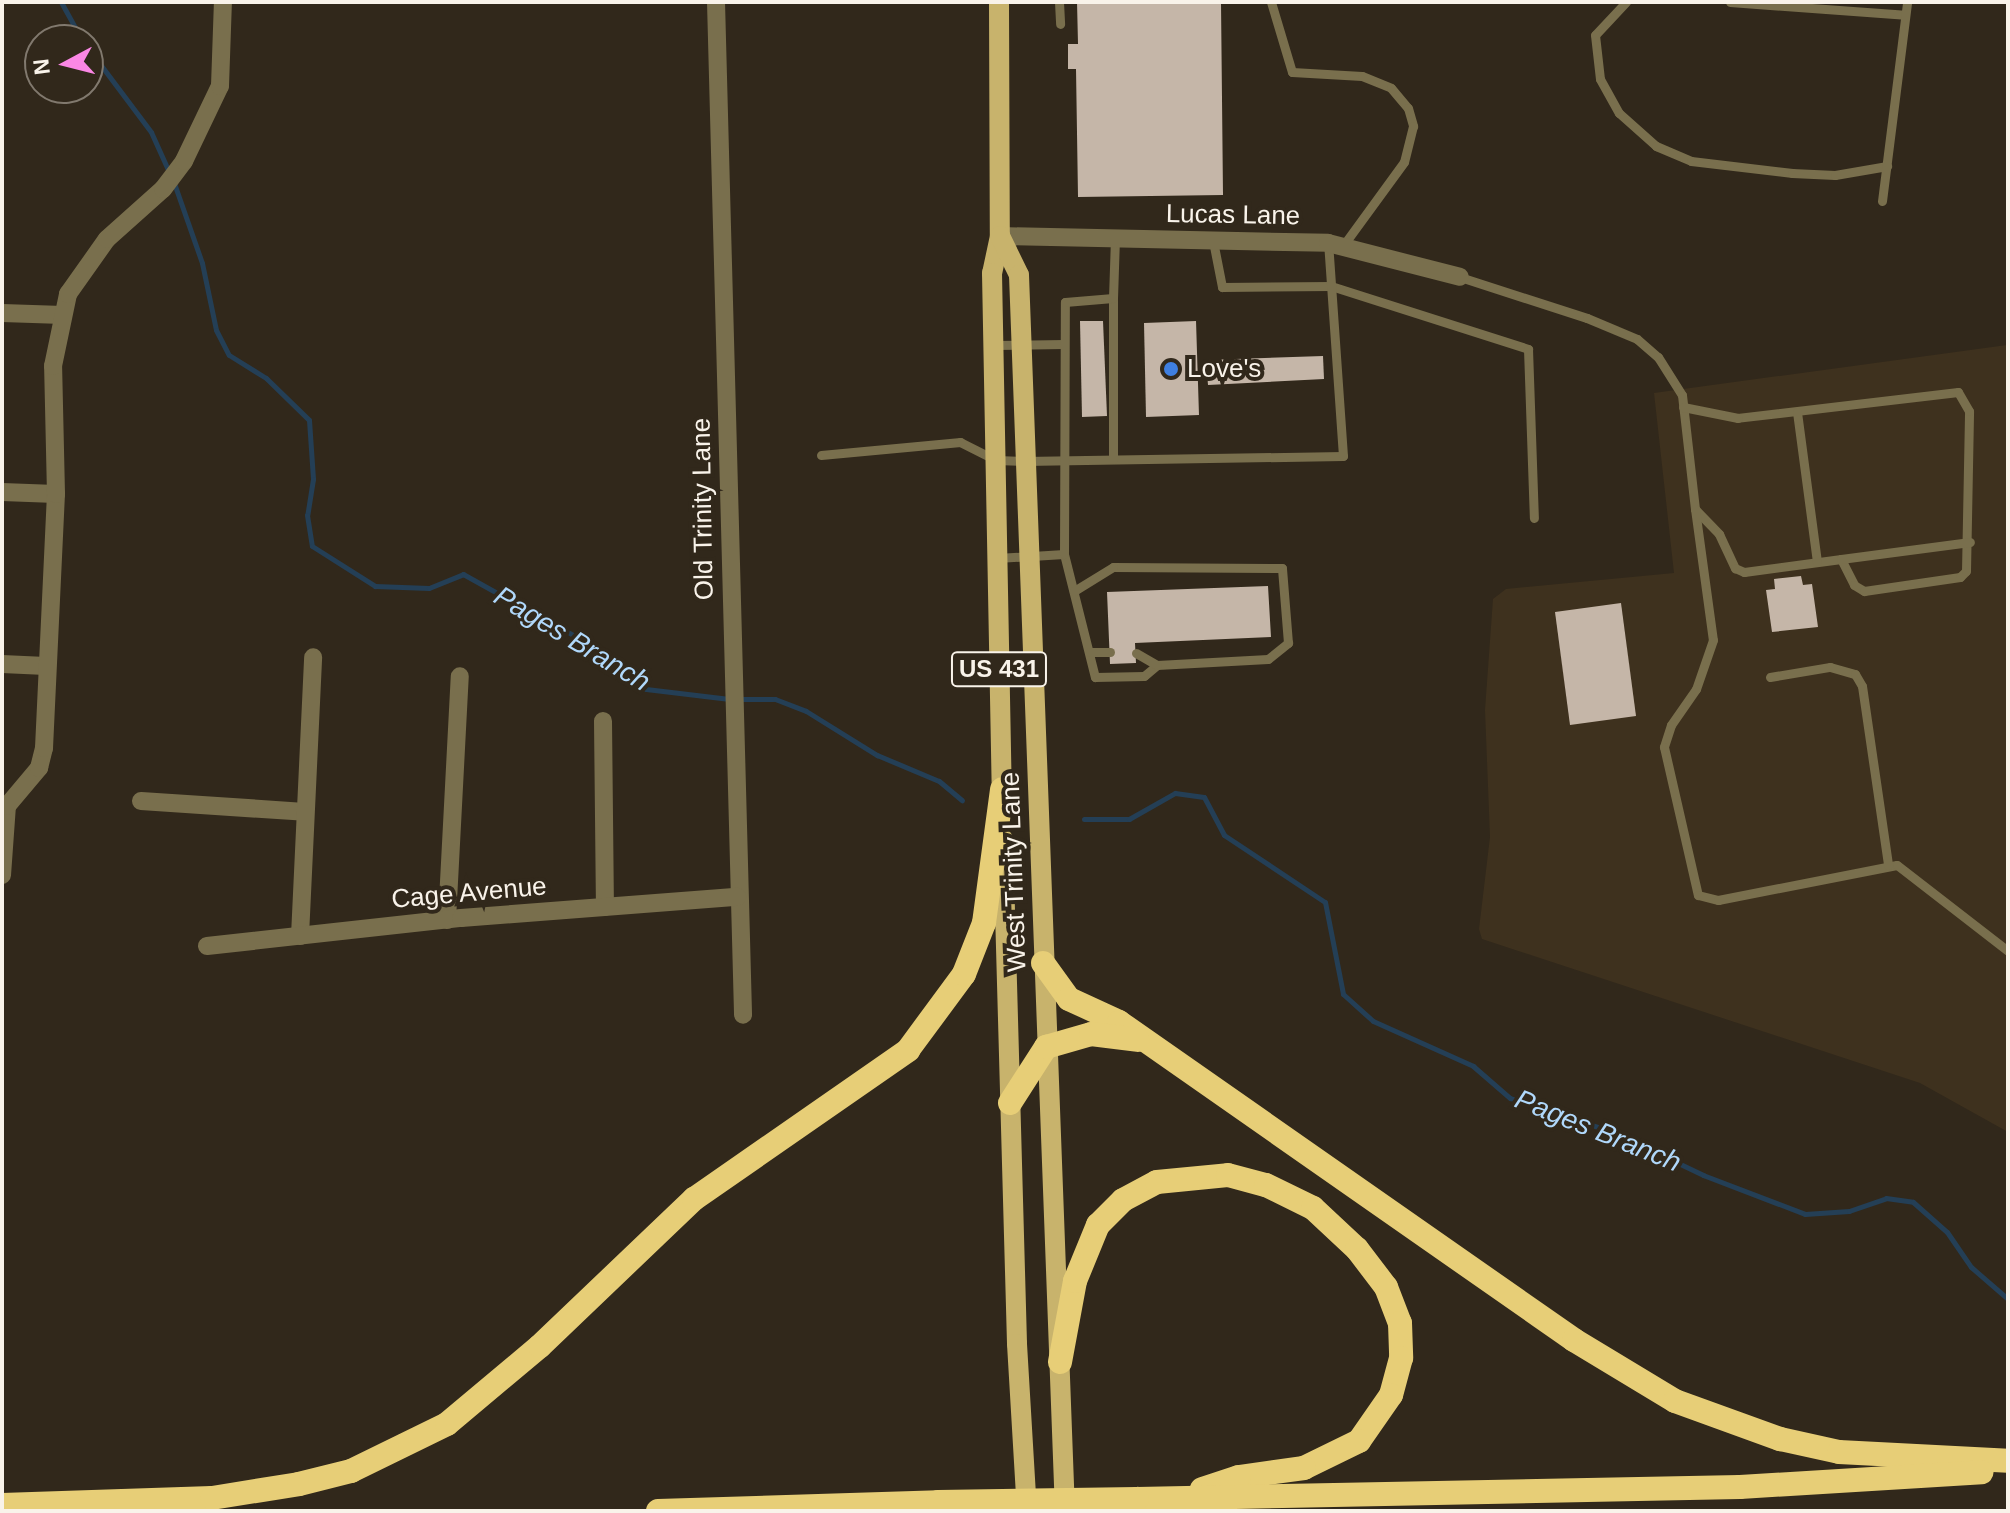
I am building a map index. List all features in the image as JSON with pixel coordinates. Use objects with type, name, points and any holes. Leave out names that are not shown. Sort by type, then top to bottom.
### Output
[{"type":"highway","points":[[2,1505],[212,1498],[299,1484],[351,1471],[447,1424],[540,1346],[694,1199],[908,1050],[964,974],[984,923],[1002,789]]},
{"type":"highway","points":[[1043,963],[1069,999],[1119,1022],[1574,1340],[1675,1401],[1780,1439],[1839,1452],[2008,1461]]},
{"type":"highway","points":[[1010,1103],[1046,1047],[1091,1034],[1149,1043]]},
{"type":"highway","points":[[1060,1362],[1075,1281],[1098,1225],[1123,1200],[1157,1182],[1228,1175],[1266,1185],[1313,1208],[1357,1249],[1386,1287],[1400,1323],[1401,1358],[1391,1395],[1359,1441],[1304,1468],[1239,1477],[1178,1496]]},
{"type":"highway","points":[[658,1511],[1178,1496],[1740,1487],[2008,1469]]},
{"type":"main road","name":"West Trinity Lane","points":[[999,2],[1000,236],[992,273],[997,558],[1010,1103],[1027,1511]]},
{"type":"main road","name":"West Trinity Lane","points":[[1000,236],[1019,275],[1065,1511]]},
{"type":"street","points":[[2,875],[7,806],[39,768],[44,748],[56,494],[53,366],[68,294],[107,239],[163,189],[184,161],[220,86],[223,2]]},
{"type":"street","name":"Old Trinity Lane","points":[[716,2],[737,897],[743,1015]]},
{"type":"street","name":"Lucas Lane","points":[[1000,236],[1335,245],[1460,277]]},
{"type":"street","points":[[2,313],[63,315]]},
{"type":"street","points":[[2,492],[56,494]]},
{"type":"street","points":[[300,936],[313,657]]},
{"type":"street","points":[[2,664],[46,666]]},
{"type":"street","points":[[447,920],[460,676]]},
{"type":"street","points":[[603,721],[605,907]]},
{"type":"street","points":[[141,801],[305,812]]},
{"type":"street","name":"Cage Avenue","points":[[207,946],[447,920],[737,897]]},
{"type":"lane","points":[[1059,2],[1060,24]]},
{"type":"lane","points":[[821,455],[960,442],[996,460],[1343,456],[1331,286],[1335,245],[1404,162],[1411,145],[1411,117],[1391,88],[1362,76],[1292,72],[1271,2]]},
{"type":"lane","points":[[1626,2],[1595,35],[1600,79],[1619,113],[1656,146],[1691,161],[1792,173],[1835,175],[1887,166]]},
{"type":"lane","points":[[1730,2],[1905,15]]},
{"type":"lane","points":[[1882,201],[1907,2]]},
{"type":"lane","points":[[1113,459],[1115,239]]},
{"type":"lane","points":[[1213,241],[1222,287],[1331,286],[1528,349],[1534,518]]},
{"type":"lane","points":[[1460,277],[1637,339],[1658,357],[1682,395],[1713,640],[1696,689],[1671,725],[1664,747],[1693,888],[1698,895],[1718,900],[1888,865],[1909,871],[2008,951]]},
{"type":"lane","points":[[1113,298],[1065,302],[1064,554],[1095,677],[1144,676],[1157,665]]},
{"type":"lane","points":[[994,345],[1064,344]]},
{"type":"lane","points":[[1683,407],[1738,418],[1958,392],[1969,411],[1970,542],[1966,571],[1960,577],[1864,591],[1854,585],[1841,559]]},
{"type":"lane","points":[[1797,412],[1817,562]]},
{"type":"lane","points":[[1695,509],[1719,534],[1735,568],[1744,572],[1970,542]]},
{"type":"lane","points":[[997,558],[1064,554]]},
{"type":"lane","points":[[1074,591],[1113,567],[1282,568],[1288,643],[1268,659],[1157,665],[1136,653]]},
{"type":"lane","points":[[1090,652],[1110,652]]},
{"type":"lane","points":[[1770,677],[1830,667],[1855,674],[1862,686],[1888,865]]},
{"type":"shaded area","points":[[2007,345],[2008,1132],[1920,1083],[1482,939],[1479,929],[1490,837],[1485,710],[1493,599],[1506,589],[1674,573],[1654,393]]},
{"type":"building","points":[[1077,2],[1221,2],[1223,195],[1078,197],[1076,69],[1068,69],[1068,44],[1078,44]]},
{"type":"building","points":[[1080,321],[1103,321],[1107,416],[1082,417]]},
{"type":"building","name":"Love's","points":[[1196,321],[1199,415],[1146,417],[1144,323]]},
{"type":"building","name":"Love's","points":[[1323,356],[1324,379],[1208,385],[1206,360]]},
{"type":"building","points":[[1801,576],[1803,585],[1812,584],[1818,627],[1772,632],[1766,590],[1775,589],[1774,579]]},
{"type":"building","points":[[1268,586],[1271,637],[1135,643],[1136,663],[1110,664],[1107,592]]},
{"type":"building","points":[[1621,603],[1636,716],[1570,725],[1555,612]]},
{"type":"waterway","name":"Pages Branch","points":[[61,2],[73,24]]},
{"type":"waterway","name":"Pages Branch","points":[[104,69],[151,132],[170,174]]},
{"type":"waterway","name":"Pages Branch","points":[[174,183],[202,263],[216,330],[229,355],[266,378],[309,420],[313,479],[307,515],[312,546],[375,586],[429,588],[463,574],[584,641],[646,689],[729,699]]},
{"type":"waterway","name":"Pages Branch","points":[[739,699],[775,699],[806,711],[877,755],[939,781],[962,800]]},
{"type":"waterway","name":"Pages Branch","points":[[1084,819],[1129,819],[1175,793],[1204,797],[1224,835],[1325,902],[1343,994],[1373,1021],[1473,1066],[1510,1098],[1613,1132],[1703,1175],[1805,1214],[1849,1211],[1886,1198],[1913,1202],[1947,1232],[1971,1267],[2008,1299]]},
{"type":"place","name":"Love's","points":[[1171,369]]}]
